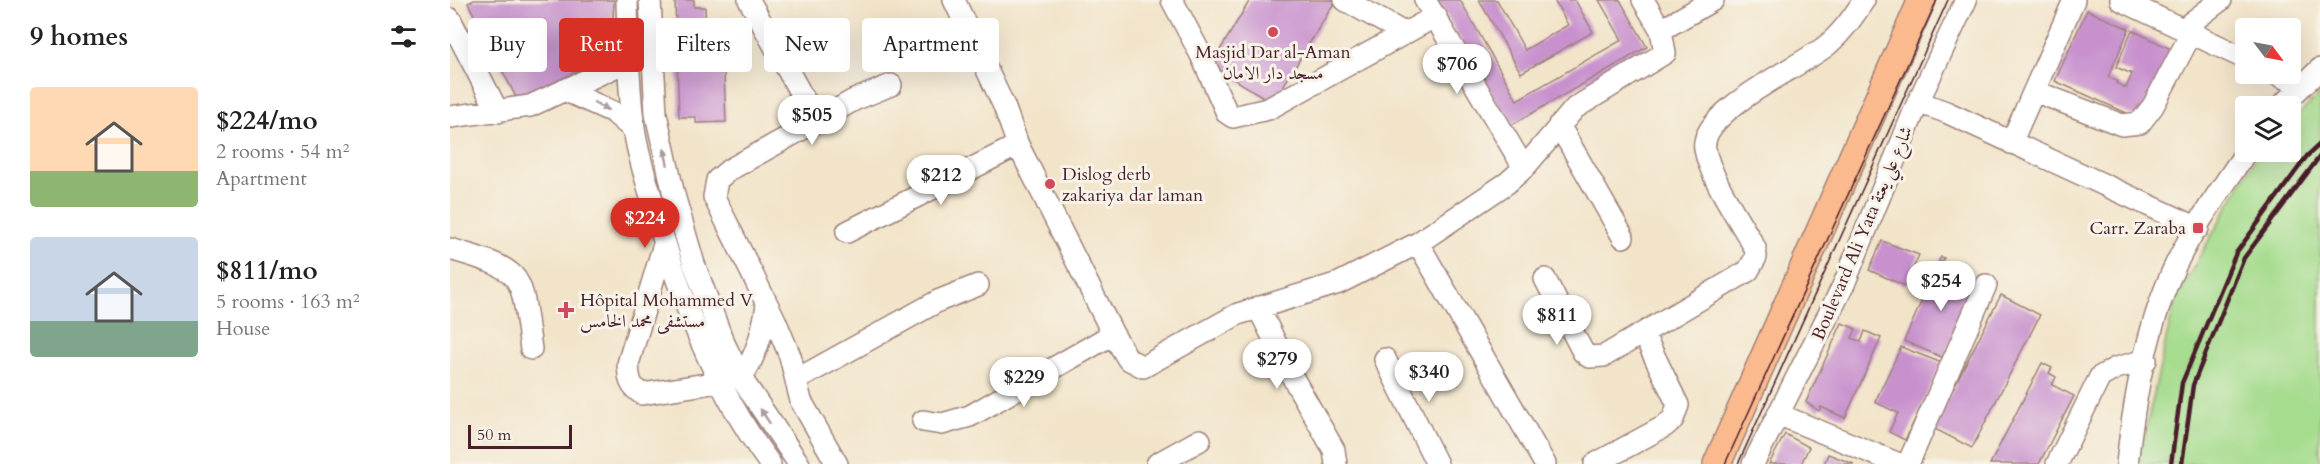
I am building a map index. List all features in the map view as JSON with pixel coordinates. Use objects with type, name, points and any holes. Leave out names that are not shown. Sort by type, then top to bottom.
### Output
[{"type":"main road","points":[[1700,464],[1904,0]]},
{"type":"main road","name":"Boulevard Ali Yata شارع علي يعتة","points":[[1717,464],[1922,0]]},
{"type":"street","points":[[627,0],[627,18]]},
{"type":"street","points":[[650,0],[656,114],[674,195],[694,264],[741,378],[799,464]]},
{"type":"street","points":[[748,0],[816,121]]},
{"type":"street","points":[[954,0],[1004,106],[1018,145],[1113,334],[1128,359],[1143,367],[1238,314],[1339,283],[1418,243],[1507,183],[1524,168],[1575,108],[1662,57],[1666,49],[1661,30],[1643,0]]},
{"type":"street","points":[[1172,0],[1201,55],[1227,113],[1233,117],[1268,109],[1404,33],[1430,8],[1524,168]]},
{"type":"street","points":[[1345,0],[1404,33]]},
{"type":"street","points":[[1661,30],[1713,0]]},
{"type":"street","points":[[1545,279],[1583,352],[1589,357],[1604,356],[1644,335],[1748,271],[1756,258],[1755,248],[1709,163],[1704,147],[1711,124],[1771,80],[1810,58],[1829,44],[1864,0]]},
{"type":"street","name":"Boulevard Ali Yata شارع علي يعتة","points":[[1753,464],[1780,415],[1844,284],[1918,102],[1966,0]]},
{"type":"street","points":[[2011,143],[2074,0]]},
{"type":"street","points":[[2121,0],[2235,53]]},
{"type":"street","points":[[2034,91],[2122,125],[2140,123],[2153,106],[2188,30],[2221,0]]},
{"type":"street","points":[[450,18],[498,112]]},
{"type":"street","points":[[644,55],[651,53]]},
{"type":"street","points":[[2292,96],[2320,69]]},
{"type":"street","points":[[450,117],[530,106],[601,72]]},
{"type":"street","points":[[629,72],[634,130],[664,244],[684,307],[719,382],[770,464]]},
{"type":"street","points":[[2298,84],[2302,86]]},
{"type":"street","points":[[837,464],[801,401],[790,356],[714,197],[714,189],[717,180],[729,170],[854,100],[891,85]]},
{"type":"street","points":[[564,90],[613,112],[634,130]]},
{"type":"street","points":[[1918,102],[2198,228]]},
{"type":"street","points":[[1559,125],[1623,237]]},
{"type":"street","points":[[847,232],[1018,145]]},
{"type":"street","points":[[2127,464],[2130,433],[2163,293],[2198,228],[2240,162]]},
{"type":"street","points":[[1418,243],[1545,464]]},
{"type":"street","points":[[664,244],[628,364],[629,381],[634,390],[642,394],[719,382]]},
{"type":"street","points":[[450,249],[495,262],[511,271],[522,285],[531,349]]},
{"type":"street","points":[[796,380],[938,301],[978,285]]},
{"type":"street","points":[[1908,464],[1986,285]]},
{"type":"street","points":[[741,378],[758,348],[767,306]]},
{"type":"street","points":[[1258,307],[1293,378],[1334,450],[1336,464]]},
{"type":"street","points":[[923,421],[942,424],[970,416],[1113,334]]},
{"type":"street","points":[[1595,464],[1665,426],[1677,412],[1678,405],[1644,335]]},
{"type":"street","points":[[1385,359],[1437,464]]},
{"type":"street","points":[[2057,464],[2100,377],[2116,368],[2146,360]]},
{"type":"street","points":[[1780,415],[1865,458],[1899,464]]},
{"type":"street","points":[[1157,464],[1200,440]]},
{"type":"green space","points":[[2320,94],[2320,464],[2138,464],[2175,300],[2253,162],[2301,162],[2301,112]]},
{"type":"building","points":[[474,0],[614,0],[613,18],[559,18],[559,72],[575,72],[518,101],[503,72],[547,72],[547,18],[476,18],[468,3]]},
{"type":"building","points":[[675,0],[694,0],[694,7],[705,7],[705,18],[676,18]]},
{"type":"building","name":"Masjid Dar al-Aman مسجد دار الامان","points":[[1250,0],[1336,0],[1273,103],[1211,65]]},
{"type":"building","points":[[1438,0],[1460,0],[1517,100],[1622,40],[1599,0],[1620,0],[1647,47],[1510,126]]},
{"type":"building","points":[[1479,0],[1497,0],[1525,50],[1568,25],[1554,0],[1575,0],[1593,32],[1521,73]]},
{"type":"building","points":[[2087,10],[2129,29],[2108,77],[2126,88],[2132,74],[2116,67],[2132,30],[2171,49],[2140,119],[2055,81]]},
{"type":"building","points":[[677,72],[724,73],[726,122],[696,123],[696,117],[679,117]]},
{"type":"building","points":[[1882,241],[1919,255],[1905,286],[1869,270]]},
{"type":"building","points":[[1941,257],[1944,258],[1941,265],[1954,270],[1949,281],[1958,285],[1963,274],[1978,281],[1944,358],[1904,341]]},
{"type":"building","points":[[2001,295],[2040,315],[1972,448],[1933,428]]},
{"type":"building","points":[[1842,323],[1856,329],[1852,338],[1861,342],[1865,331],[1881,338],[1845,418],[1821,407],[1819,411],[1806,402]]},
{"type":"building","points":[[1901,347],[1942,363],[1905,440],[1889,432],[1898,413],[1875,402]]},
{"type":"building","points":[[2042,363],[2052,368],[2049,373],[2056,377],[2052,385],[2074,396],[2039,464],[1990,464]]},
{"type":"building","points":[[1785,434],[1809,447],[1801,464],[1769,464]]},
{"type":"building","points":[[1828,454],[1854,464],[1824,464]]},
{"type":"tram line","points":[[1725,464],[1937,0]]},
{"type":"tram line","points":[[1738,464],[1948,0]]},
{"type":"railway","points":[[2171,464],[2182,383],[2236,253],[2307,156],[2320,144]]},
{"type":"railway","points":[[2182,464],[2193,385],[2244,258],[2320,156]]},
{"type":"place","name":"Masjid Dar al-Aman مسجد دار الامان","points":[[1273,32]]},
{"type":"place","name":"Dislog derb zakariya dar laman","points":[[1050,184]]},
{"type":"place","name":"Carr. Zaraba","points":[[2198,228]]},
{"type":"place","name":"Hôpital Mohammed V مستشفى محمد الخامس","points":[[566,310]]}]
